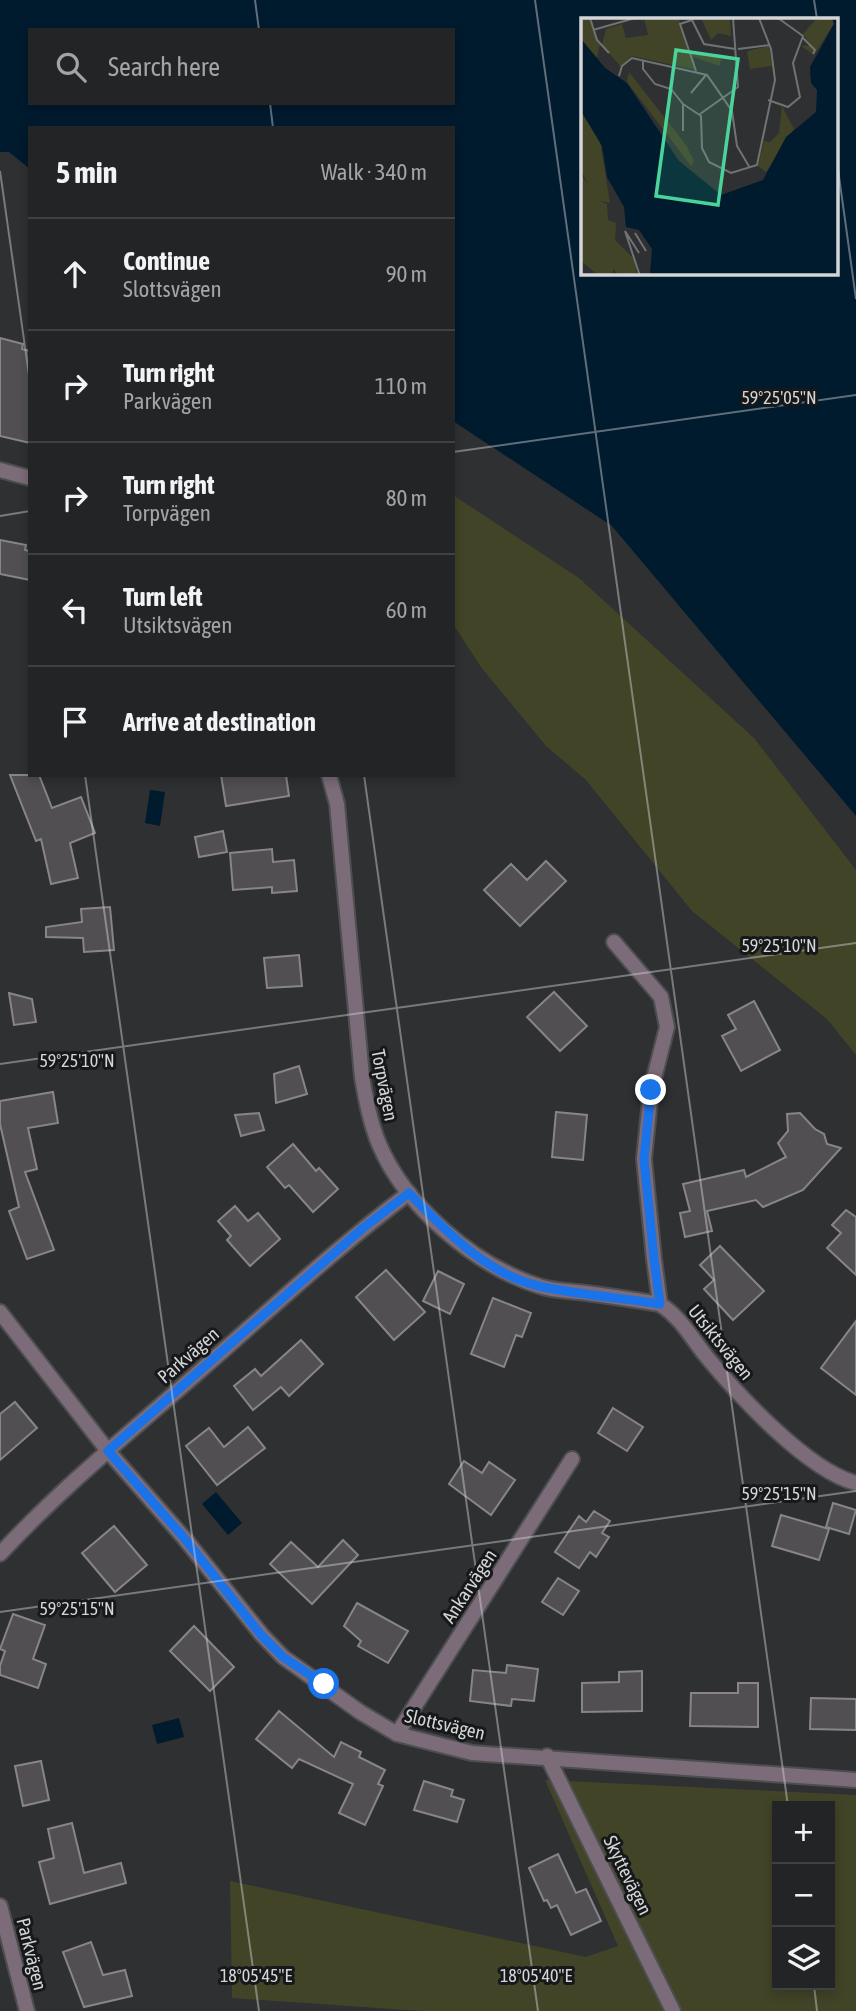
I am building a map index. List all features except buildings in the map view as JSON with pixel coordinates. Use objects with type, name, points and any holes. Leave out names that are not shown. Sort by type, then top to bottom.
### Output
[{"type":"street","points":[[0,470],[28,477]]},
{"type":"street","name":"Torpvägen","points":[[330,777],[337,804],[357,1040],[368,1114],[379,1146],[409,1193],[457,1241],[496,1269],[541,1287],[660,1304]]},
{"type":"street","name":"Utsiktsvägen","points":[[614,942],[661,997],[667,1027],[651,1090],[644,1159],[660,1304],[677,1316],[732,1387],[768,1422],[803,1453],[846,1481],[856,1483]]},
{"type":"street","name":"Parkvägen","points":[[0,1554],[32,1519],[108,1451],[363,1228],[409,1193]]},
{"type":"street","name":"Slottsvägen","points":[[0,1312],[108,1451],[185,1539],[261,1635],[283,1657],[360,1712],[397,1734],[472,1753],[547,1756],[856,1780]]},
{"type":"street","name":"Ankarvägen","points":[[397,1734],[572,1459]]},
{"type":"street","name":"Skyttevägen","points":[[547,1756],[673,2011]]},
{"type":"street","name":"Parkvägen","points":[[0,1906],[27,2011]]},
{"type":"green space","points":[[455,496],[579,578],[754,738],[856,870],[856,1055],[827,1019],[692,911],[586,780],[546,746],[481,667],[455,627]]},
{"type":"green space","points":[[545,1780],[856,1795],[856,2011],[422,2011],[232,1998],[230,1881],[586,1957],[618,1946]]},
{"type":"water","points":[[0,0],[856,0],[856,816],[612,526],[455,422],[455,126],[28,126],[28,167],[9,152],[0,152]]},
{"type":"water","points":[[150,790],[165,792],[160,826],[145,823]]},
{"type":"water","points":[[216,1492],[242,1523],[228,1535],[202,1504]]},
{"type":"water","points":[[179,1718],[184,1737],[157,1744],[152,1725]]},
{"type":"route","points":[[324,1684],[283,1657],[261,1635],[185,1539],[108,1451],[363,1228],[409,1193],[449,1234],[496,1269],[541,1287],[660,1304],[644,1159],[651,1090]]}]
